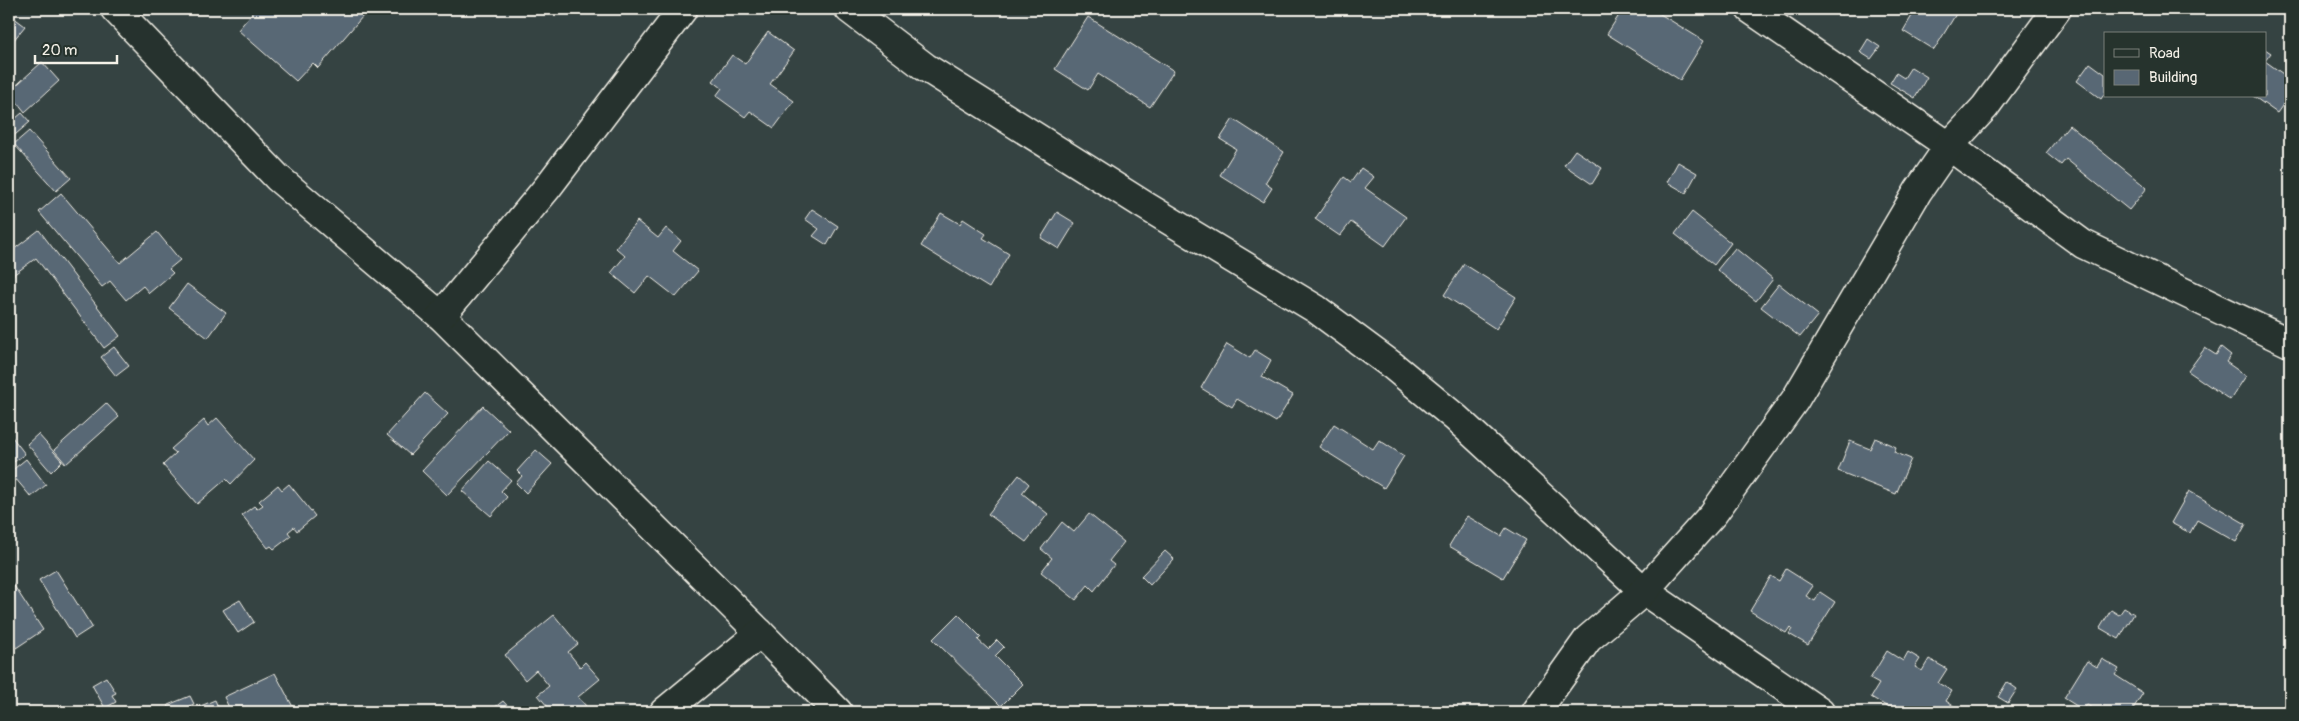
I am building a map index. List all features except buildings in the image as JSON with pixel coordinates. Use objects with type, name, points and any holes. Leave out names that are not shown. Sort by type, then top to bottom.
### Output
[{"type":"street","points":[[115,9],[278,178],[441,316],[838,712]]},
{"type":"street","points":[[441,316],[547,188],[683,9]]},
{"type":"street","points":[[849,9],[925,67],[1144,205],[1316,309],[1385,360],[1456,418],[1644,591],[1820,712]]},
{"type":"street","points":[[1750,9],[1949,146],[2083,244],[2290,343]]},
{"type":"street","points":[[1536,712],[1588,639],[1644,591],[1714,514],[1795,400],[1918,191],[1949,146],[1985,107],[2057,9]]},
{"type":"street","points":[[664,712],[760,633]]}]
